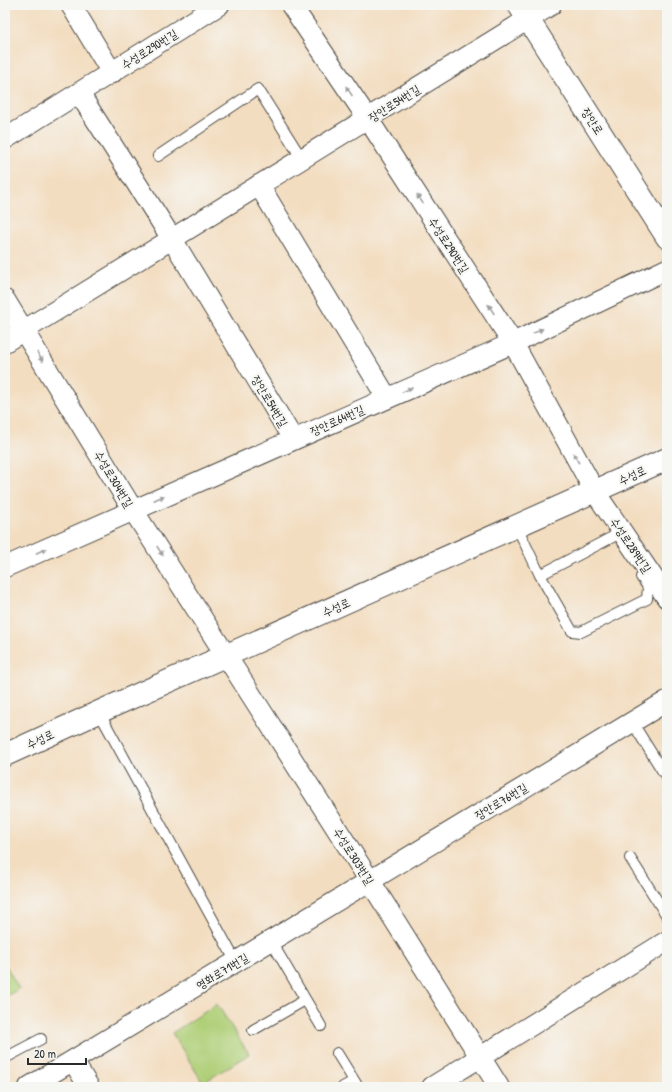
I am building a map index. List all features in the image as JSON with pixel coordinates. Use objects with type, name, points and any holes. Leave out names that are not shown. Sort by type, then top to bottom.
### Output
[{"type":"street","points":[[72,5],[112,73]]},
{"type":"street","name":"수성로290번길","points":[[79,93],[219,5]]},
{"type":"street","name":"수성로290번길","points":[[291,5],[368,119],[513,343],[595,492]]},
{"type":"street","name":"장안로54번길","points":[[5,342],[368,119],[524,12],[551,5]]},
{"type":"street","name":"장안로","points":[[524,12],[667,237]]},
{"type":"street","points":[[5,139],[79,93]]},
{"type":"street","name":"장안로54번길","points":[[79,93],[172,239],[293,439]]},
{"type":"street","points":[[259,185],[387,398]]},
{"type":"street","name":"장안로64번길","points":[[5,567],[513,343],[667,269]]},
{"type":"street","name":"수성로304번길","points":[[5,300],[133,510],[226,655]]},
{"type":"street","name":"수성로","points":[[5,755],[98,712],[667,459]]},
{"type":"street","name":"수성로289번길","points":[[595,492],[618,535],[667,598]]},
{"type":"street","name":"수성로303번길","points":[[226,655],[499,1087]]},
{"type":"street","name":"장안로76번길","points":[[370,881],[667,701]]},
{"type":"street","name":"영화로71번길","points":[[29,1087],[370,881]]},
{"type":"street","points":[[432,1087],[481,1058],[667,941]]},
{"type":"street","points":[[72,1060],[89,1087]]},
{"type":"lane","points":[[158,156],[258,89],[302,159]]},
{"type":"lane","points":[[517,526],[540,575],[572,631],[581,632],[647,599],[648,587],[618,535],[540,575]]},
{"type":"lane","points":[[98,712],[236,962]]},
{"type":"lane","points":[[632,722],[667,778]]},
{"type":"lane","points":[[630,858],[667,916]]},
{"type":"lane","points":[[271,941],[321,1026]]},
{"type":"lane","points":[[253,1030],[305,1000]]},
{"type":"lane","points":[[5,1058],[41,1039]]},
{"type":"lane","points":[[337,1053],[356,1084],[343,1087]]},
{"type":"green space","points":[[5,964],[19,989],[5,997]]},
{"type":"green space","points":[[217,1004],[249,1054],[203,1083],[172,1033]]}]
